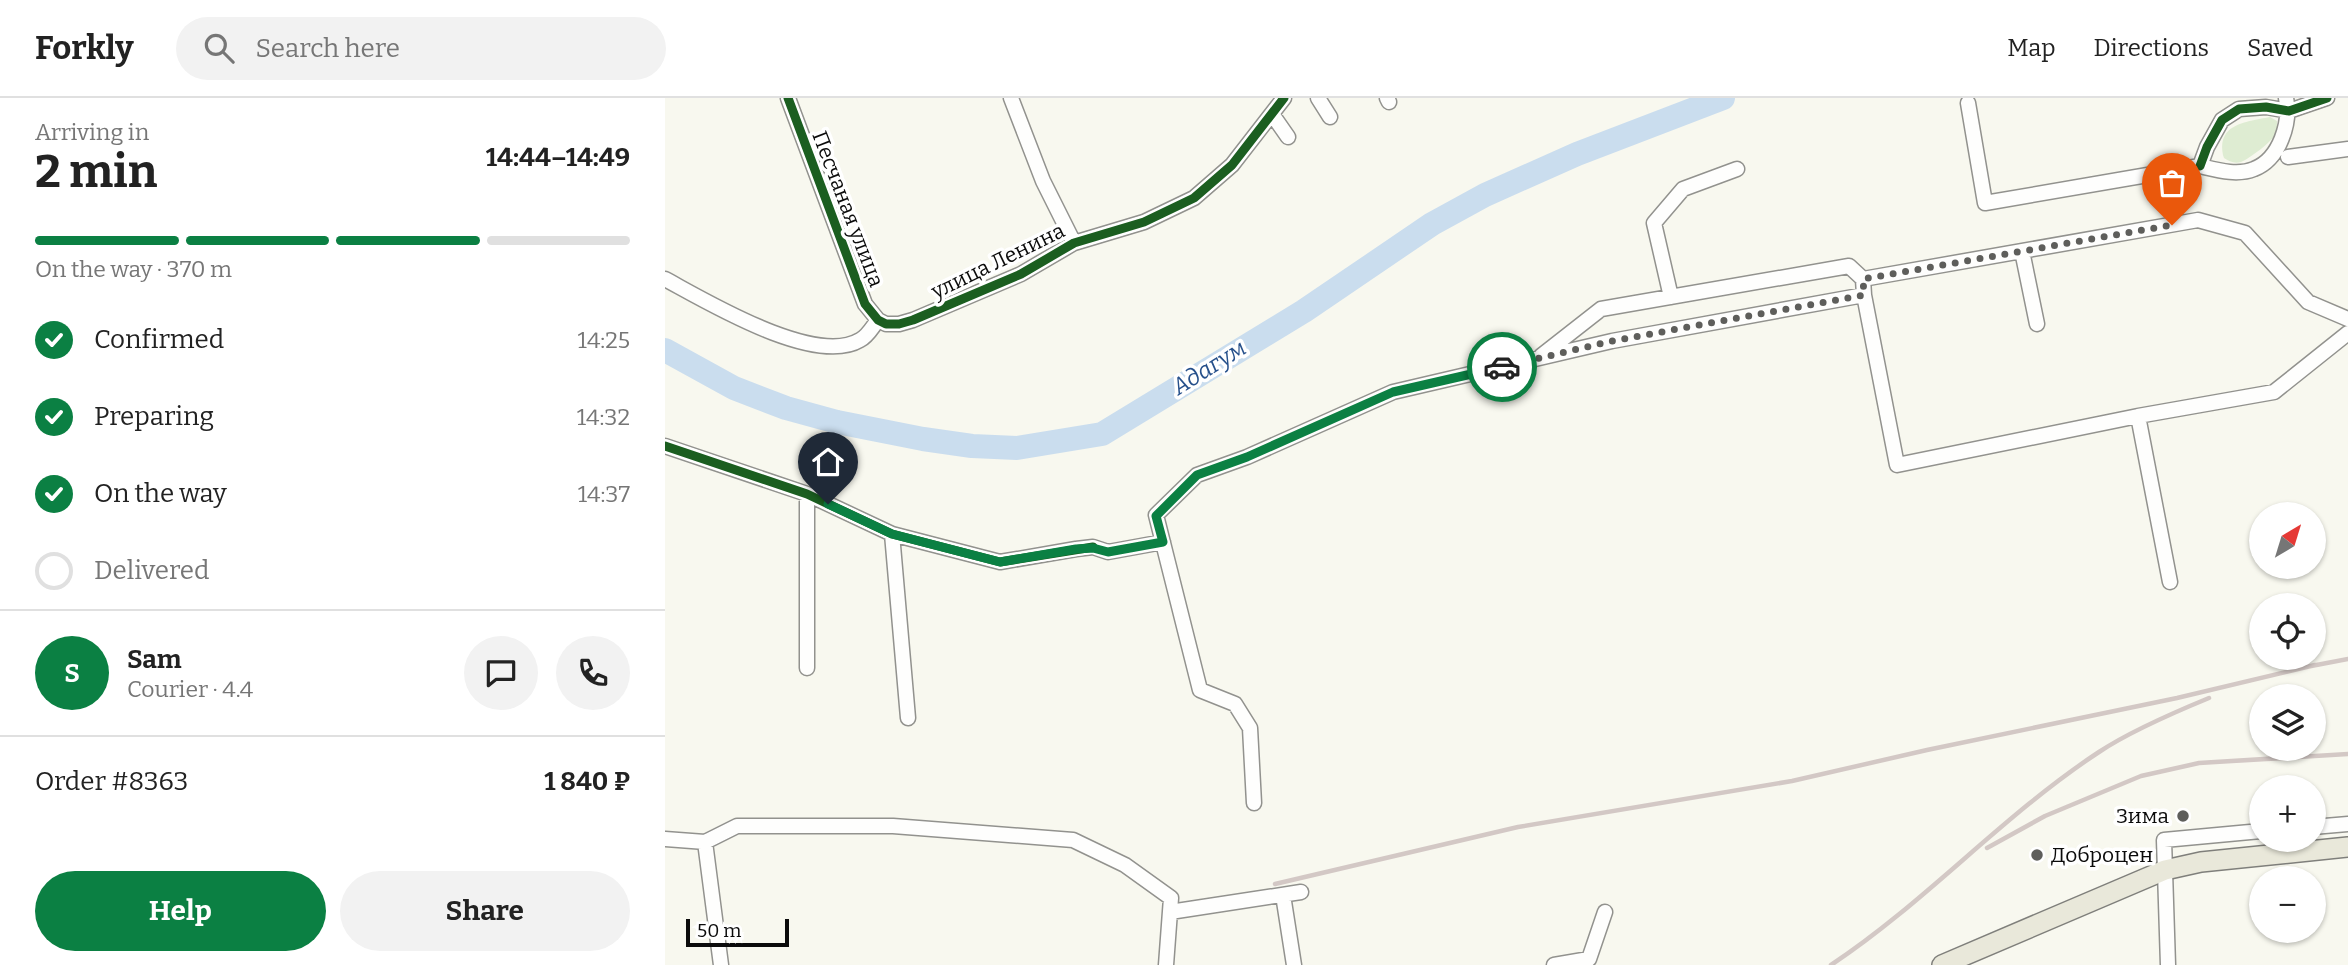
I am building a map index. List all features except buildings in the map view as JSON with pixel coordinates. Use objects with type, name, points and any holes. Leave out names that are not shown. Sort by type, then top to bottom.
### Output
[{"type":"main road","points":[[1942,965],[2165,870],[2201,862],[2348,847]]},
{"type":"street","name":"Песчаная улица","points":[[788,98],[865,304],[882,322]]},
{"type":"street","points":[[1011,98],[1042,181],[1074,243]]},
{"type":"street","name":"улица Ленина","points":[[882,322],[899,324],[959,302],[1021,274],[1074,243],[1144,222],[1203,192],[1232,165],[1284,98]]},
{"type":"street","points":[[1318,98],[1330,117]]},
{"type":"street","points":[[2200,166],[2221,120],[2239,109],[2324,99]]},
{"type":"street","points":[[1968,103],[1985,203],[2200,166],[2226,172],[2255,169],[2271,156],[2284,135],[2288,104]]},
{"type":"street","points":[[1272,114],[1288,137]]},
{"type":"street","points":[[2288,158],[2348,149]]},
{"type":"street","points":[[1671,297],[1654,223],[1683,189],[1737,169]]},
{"type":"street","points":[[1863,279],[2197,220],[2245,233],[2308,302],[2348,319]]},
{"type":"street","points":[[2022,251],[2037,324]]},
{"type":"street","points":[[1537,359],[1601,309],[1849,266],[1863,279],[1897,465],[2138,416],[2274,392],[2348,332]]},
{"type":"street","points":[[665,279],[744,322],[810,344],[833,347],[860,340],[882,322]]},
{"type":"street","points":[[1254,803],[1250,728],[1235,704],[1200,690],[1156,516],[1197,475],[1247,457],[1393,392],[1612,341],[1864,295]]},
{"type":"street","points":[[2138,416],[2170,582]]},
{"type":"street","points":[[665,446],[807,494],[892,534],[1000,562],[1093,548],[1108,552],[1163,542]]},
{"type":"street","points":[[807,494],[807,668]]},
{"type":"street","points":[[892,534],[908,718]]},
{"type":"street","points":[[2326,826],[2348,824]]},
{"type":"street","points":[[665,839],[705,842],[737,826],[893,826],[1073,840],[1125,865],[1171,898],[1166,965]]},
{"type":"street","points":[[2168,965],[2164,840],[2249,832]]},
{"type":"street","points":[[705,842],[721,965]]},
{"type":"street","points":[[1170,912],[1301,892]]},
{"type":"street","points":[[1283,895],[1294,965]]},
{"type":"street","points":[[1554,965],[1589,959],[1605,912]]},
{"type":"green space","points":[[2270,117],[2277,121],[2277,130],[2266,145],[2241,162],[2224,158],[2222,147],[2228,131],[2242,123]]},
{"type":"waterway","name":"Адагум","points":[[665,350],[734,388],[786,408],[837,422],[923,439],[972,446],[1017,448],[1102,434],[1304,311],[1432,224],[1485,195],[1577,154],[1723,98]]},
{"type":"railway","points":[[2326,663],[2348,659]]},
{"type":"railway","points":[[1275,884],[1518,827],[1792,781],[2294,670]]},
{"type":"railway","points":[[1831,965],[1899,914],[2030,803],[2099,752],[2124,737],[2209,698]]},
{"type":"railway","points":[[1987,848],[2045,816],[2141,776],[2199,763],[2348,754]]},
{"type":"cycle path","points":[[788,98],[865,304],[878,320],[886,324],[913,320],[1021,274],[1074,243],[1144,222],[1194,198],[1232,165],[1284,98]]},
{"type":"cycle path","points":[[2200,166],[2222,120],[2239,109],[2266,107],[2289,111],[2327,98]]},
{"type":"cycle path","points":[[665,446],[807,494],[892,534],[1000,562],[1093,547]]},
{"type":"way so far","points":[[1502,367],[1612,341],[1864,295],[1863,279],[2172,225]]},
{"type":"place","name":"Зима","points":[[2183,816]]},
{"type":"place","name":"Доброцен","points":[[2037,855]]},
{"type":"route","points":[[828,504],[892,534],[1000,562],[1076,549],[1093,548],[1108,552],[1149,546],[1163,542],[1156,516],[1197,475],[1247,457],[1393,392],[1502,367]]}]
